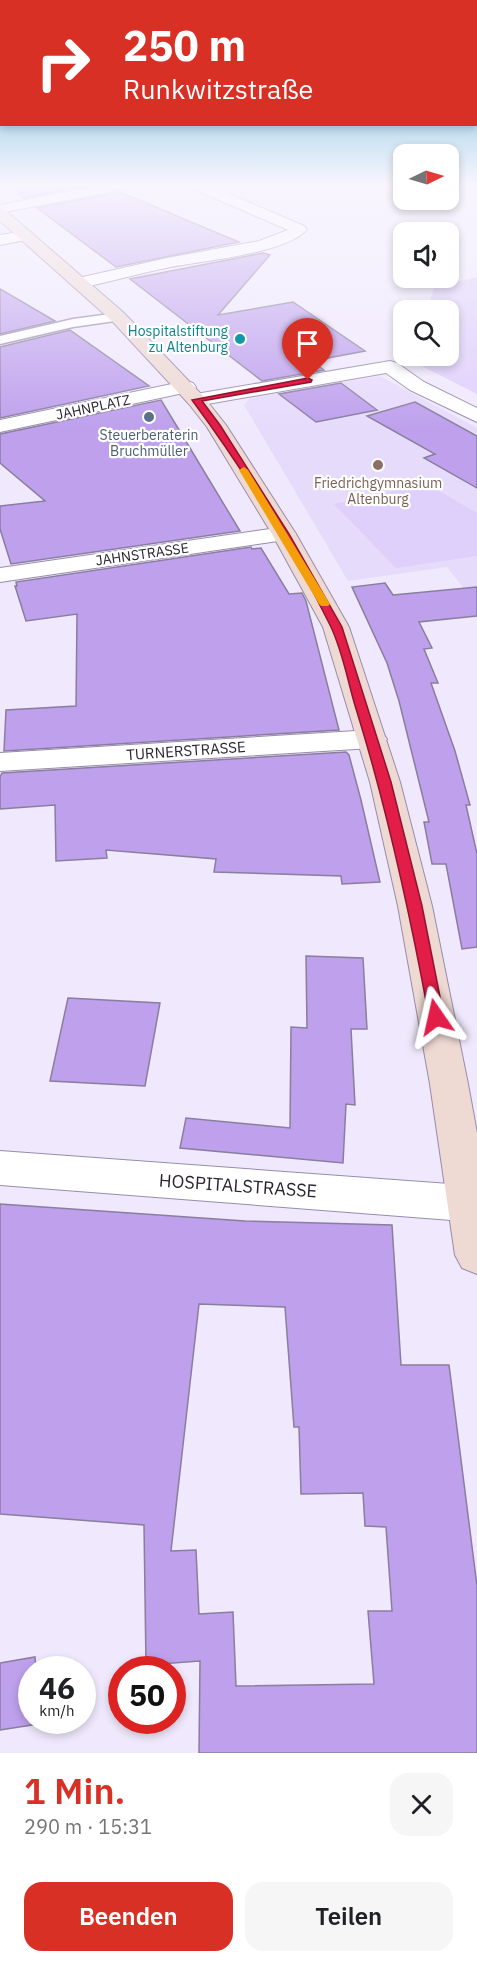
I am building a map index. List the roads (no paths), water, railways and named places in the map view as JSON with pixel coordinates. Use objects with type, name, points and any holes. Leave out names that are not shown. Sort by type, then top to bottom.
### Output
[{"type":"main road","points":[[60,266],[118,316],[191,393],[216,425],[284,534],[336,627],[372,739],[415,906],[473,1204],[477,1255]]},
{"type":"street","points":[[80,283],[154,266]]},
{"type":"street","name":"JAHNPLATZ","points":[[0,426],[191,393],[390,367],[417,386],[477,416]]},
{"type":"street","name":"JAHNSTRASSE","points":[[0,575],[284,534]]},
{"type":"street","name":"TURNERSTRASSE","points":[[0,762],[372,739]]},
{"type":"street","name":"HOSPITALSTRASSE","points":[[0,1168],[473,1204]]},
{"type":"lane","points":[[0,340],[118,316]]},
{"type":"place","name":"Hospitalstiftung zu Altenburg","points":[[240,339]]},
{"type":"place","name":"Steuerberaterin Bruchmüller","points":[[149,417]]},
{"type":"place","name":"Friedrichgymnasium Altenburg","points":[[378,465]]}]
